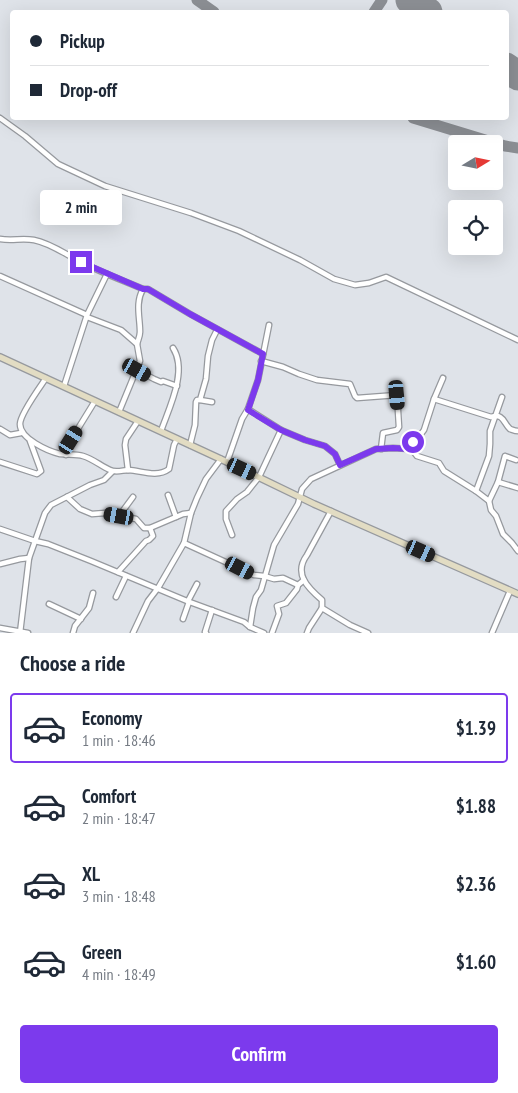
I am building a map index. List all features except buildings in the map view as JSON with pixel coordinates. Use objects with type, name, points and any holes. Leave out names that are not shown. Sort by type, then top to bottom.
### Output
[{"type":"main road","points":[[0,357],[300,497],[518,594]]},
{"type":"street","points":[[0,118],[58,164],[105,186],[191,213],[239,231],[300,260],[334,279],[355,286],[386,277],[518,340]]},
{"type":"street","points":[[0,240],[18,238],[37,240],[54,247],[107,274],[143,289],[148,289],[217,330],[263,354]]},
{"type":"street","points":[[64,386],[87,316],[107,274]]},
{"type":"street","points":[[0,276],[121,330],[137,344]]},
{"type":"street","points":[[119,412],[140,361],[137,344],[140,333],[137,309],[143,289]]},
{"type":"street","points":[[227,462],[258,380],[269,325]]},
{"type":"street","points":[[190,445],[195,425],[196,402],[200,400],[206,379],[208,356],[217,330]]},
{"type":"street","points":[[161,431],[177,386],[179,370],[177,353],[173,348]]},
{"type":"street","points":[[261,361],[317,380],[350,384],[357,398],[397,395],[399,427],[397,430],[383,433],[381,449]]},
{"type":"street","points":[[137,370],[161,382],[164,381],[177,386]]},
{"type":"street","points":[[46,378],[20,422],[22,433],[30,441],[58,453],[83,456],[112,472],[128,470],[143,473],[165,472],[169,469],[177,439]]},
{"type":"street","points":[[410,449],[413,442],[424,430],[443,378]]},
{"type":"street","points":[[476,491],[489,456],[490,431],[502,397]]},
{"type":"street","points":[[434,399],[501,418],[508,427],[518,431]]},
{"type":"street","points":[[200,400],[212,402]]},
{"type":"street","points":[[66,455],[71,440],[95,401]]},
{"type":"street","points":[[248,410],[281,430],[325,446],[335,454],[340,465]]},
{"type":"street","points":[[128,470],[126,439],[138,420]]},
{"type":"street","points":[[0,429],[10,435],[22,433]]},
{"type":"street","points":[[232,535],[226,519],[226,511],[237,499],[247,492],[259,477],[281,430]]},
{"type":"street","points":[[0,462],[37,474],[41,471],[30,441]]},
{"type":"street","points":[[250,627],[256,597],[261,590],[274,545],[298,504],[302,489],[311,479],[376,449],[410,449],[417,456],[439,463],[444,471],[489,501]]},
{"type":"street","points":[[516,460],[505,456],[498,482],[489,501],[491,510],[496,516],[503,534],[518,551]]},
{"type":"street","points":[[133,633],[148,601],[158,588],[184,543],[191,512],[206,479],[221,459]]},
{"type":"street","points":[[20,632],[29,558],[44,513],[51,505],[104,480],[112,472]]},
{"type":"street","points":[[498,482],[518,488]]},
{"type":"street","points":[[168,495],[176,517]]},
{"type":"street","points":[[67,497],[80,509],[92,514],[105,513],[136,519],[144,528],[150,528],[191,512]]},
{"type":"street","points":[[119,516],[133,497]]},
{"type":"street","points":[[308,633],[308,628],[322,608],[322,600],[310,589],[304,580],[301,569],[303,561],[331,511]]},
{"type":"street","points":[[118,572],[146,541],[153,536],[150,528]]},
{"type":"street","points":[[0,529],[48,544],[188,602],[244,622],[264,633]]},
{"type":"street","points":[[184,543],[254,576],[274,579],[283,578],[298,585]]},
{"type":"street","points":[[0,564],[29,558]]},
{"type":"street","points":[[116,597],[126,576]]},
{"type":"street","points":[[272,633],[279,614],[277,606],[286,603],[298,585],[304,580]]},
{"type":"street","points":[[183,620],[188,602],[197,584]]},
{"type":"street","points":[[492,633],[510,591]]},
{"type":"street","points":[[73,633],[75,626],[89,608],[93,593]]},
{"type":"street","points":[[49,604],[81,619]]},
{"type":"street","points":[[322,608],[350,625],[368,633]]},
{"type":"street","points":[[206,633],[212,610]]},
{"type":"street","points":[[0,628],[28,633]]},
{"type":"taxiway","points":[[197,0],[211,10]]},
{"type":"taxiway","points":[[375,10],[382,0]]},
{"type":"taxiway","points":[[420,120],[505,146],[518,148]]},
{"type":"runway","points":[[410,0],[425,10]]},
{"type":"runway","points":[[509,69],[518,76]]},
{"type":"route","points":[[81,262],[143,289],[148,289],[228,336],[263,354],[258,380],[248,410],[281,430],[325,446],[335,454],[340,465],[376,449],[410,449],[413,442]]}]
